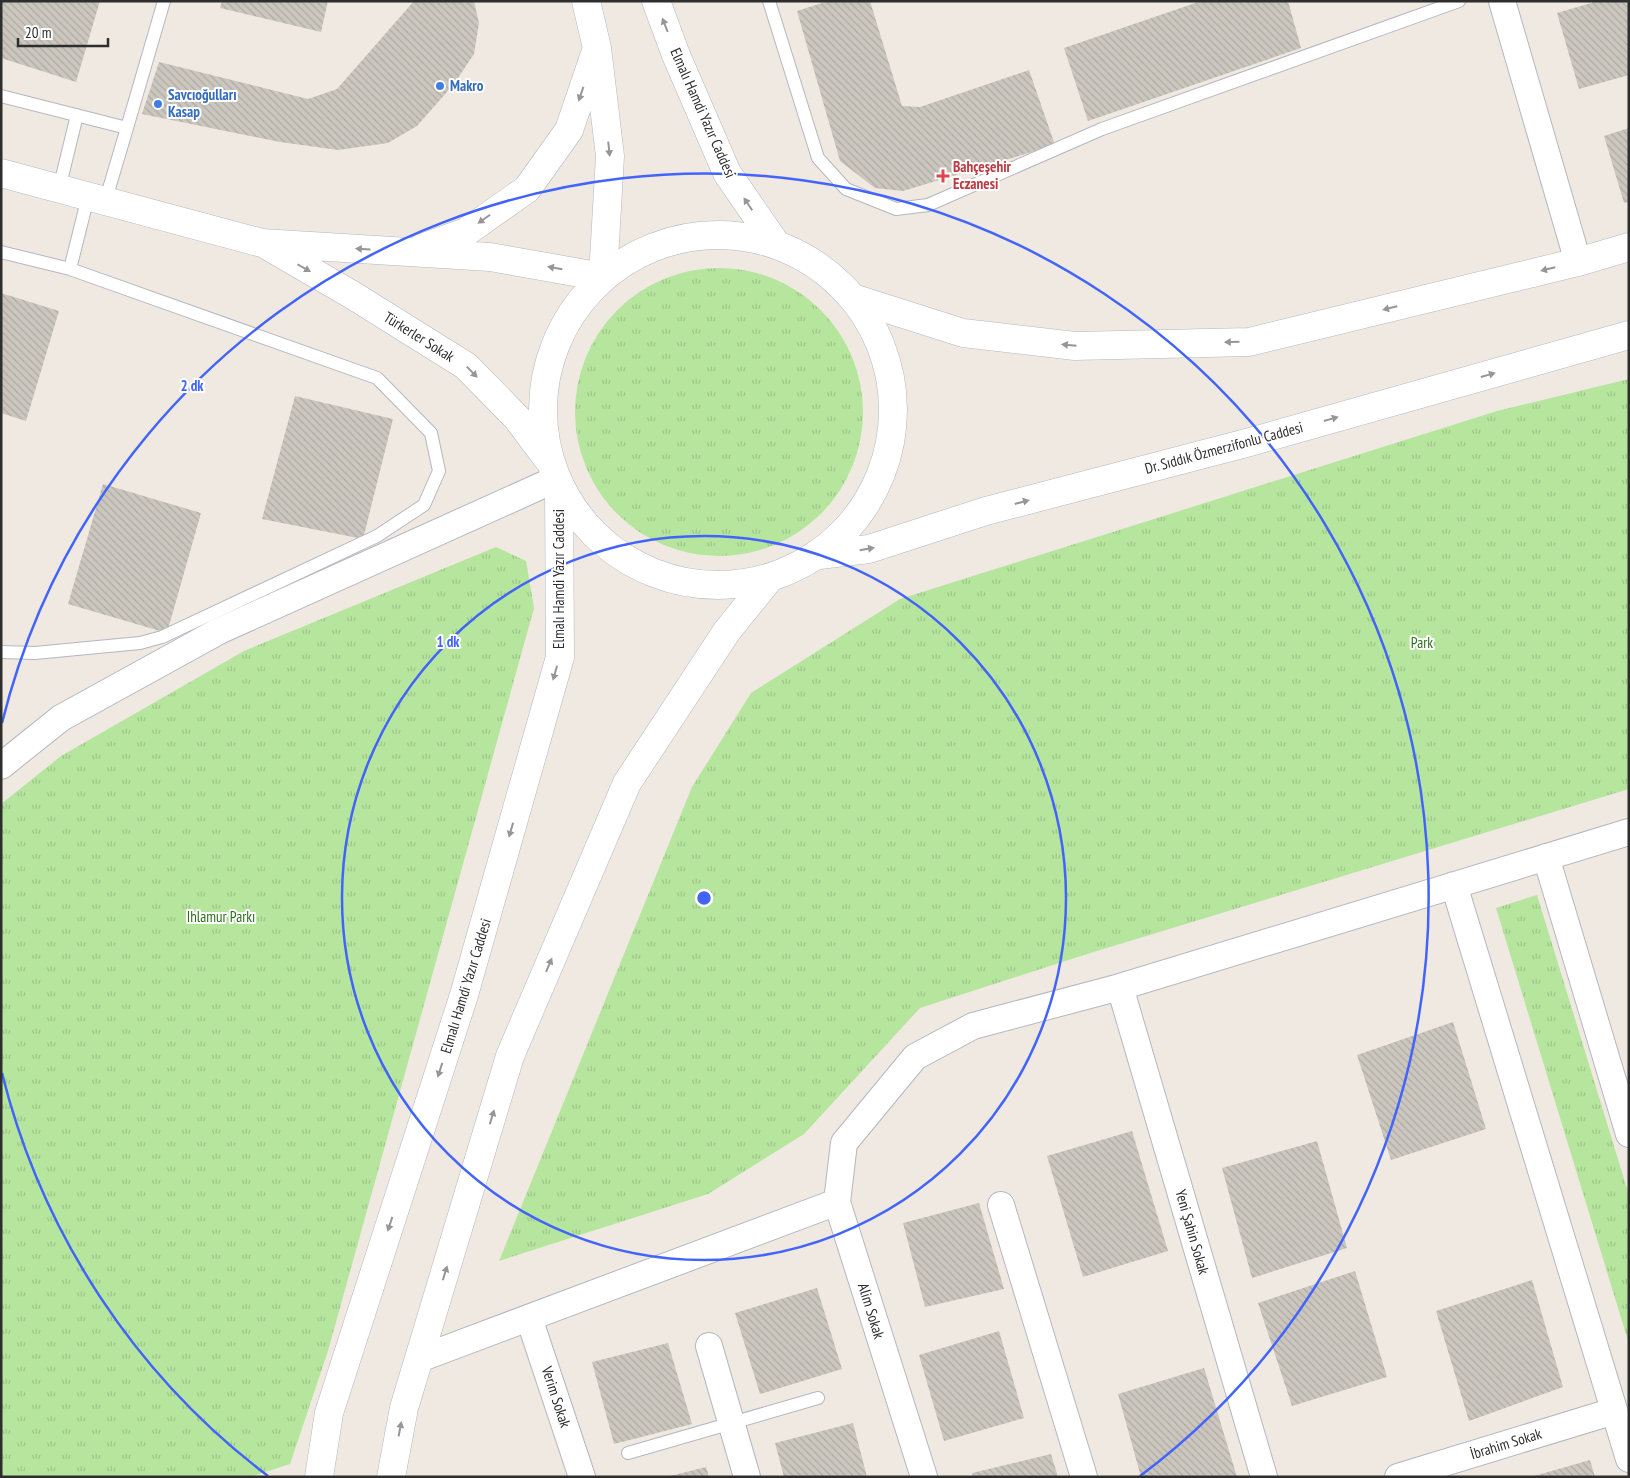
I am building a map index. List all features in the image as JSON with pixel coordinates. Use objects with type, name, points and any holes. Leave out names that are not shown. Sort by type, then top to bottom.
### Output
[{"type":"main road","points":[[586,1],[597,48],[610,156],[603,276]]},
{"type":"main road","name":"Elmalı Hamdi Yazır Caddesi","points":[[656,1],[676,55],[727,172],[776,244]]},
{"type":"main road","points":[[412,252],[466,232],[527,189],[569,130],[597,48]]},
{"type":"main road","name":"Türkerler Sokak","points":[[1,173],[262,243],[490,257],[603,276]]},
{"type":"main road","name":"Elmalı Hamdi Yazır Caddesi","points":[[319,1477],[329,1413],[464,995],[560,657],[555,475],[542,411],[548,361],[570,315],[603,276],[641,252],[685,237],[731,235],[776,244]]},
{"type":"main road","name":"Türkerler Sokak","points":[[262,243],[354,296],[466,366],[516,418],[555,475],[586,527],[624,560],[670,580],[720,587],[769,579]]},
{"type":"main road","points":[[391,1477],[404,1408],[510,1056],[627,783],[727,631],[769,579],[818,555],[854,522],[879,481],[892,434],[892,386],[878,340],[853,298],[818,266],[776,244]]},
{"type":"main road","points":[[853,298],[963,333],[1066,345],[1249,342],[1578,262],[1629,247]]},
{"type":"main road","name":"Dr. Sıddık Özmerzifonlu Caddesi","points":[[818,555],[869,549],[986,512],[1250,442],[1629,335]]},
{"type":"street","points":[[1502,1],[1578,262]]},
{"type":"street","points":[[1,766],[61,718],[218,631],[555,475]]},
{"type":"street","points":[[1120,987],[1629,832]]},
{"type":"street","points":[[1546,857],[1629,1134]]},
{"type":"street","points":[[1454,885],[1629,1459]]},
{"type":"street","name":"Alim Sokak","points":[[924,1477],[837,1202],[844,1143],[915,1057],[973,1026],[1120,987]]},
{"type":"street","name":"Yeni Şahin Sokak","points":[[1120,987],[1264,1477]]},
{"type":"street","points":[[419,1359],[837,1202]]},
{"type":"street","points":[[1000,1205],[1084,1477]]},
{"type":"street","name":"Verim Sokak","points":[[529,1318],[582,1477]]},
{"type":"street","points":[[709,1346],[747,1477]]},
{"type":"street","name":"İbrahim Sokak","points":[[1398,1477],[1614,1411]]},
{"type":"lane","points":[[70,269],[127,128],[164,1]]},
{"type":"lane","points":[[768,1],[818,158],[846,189],[896,209],[928,204],[1102,129],[1459,1]]},
{"type":"lane","points":[[1,96],[127,128]]},
{"type":"lane","points":[[59,189],[77,116]]},
{"type":"lane","points":[[1,252],[70,269],[377,378],[431,433],[439,471],[424,505],[377,536],[162,637],[140,643],[35,653],[1,652]]},
{"type":"lane","points":[[628,1453],[818,1398]]},
{"type":"green space","points":[[719,268],[747,271],[774,279],[799,292],[821,310],[839,332],[852,357],[860,384],[863,412],[860,440],[852,467],[839,492],[821,514],[799,532],[774,545],[747,553],[719,556],[691,553],[664,545],[639,532],[617,514],[599,492],[586,467],[578,440],[575,412],[578,384],[586,357],[599,332],[617,310],[639,292],[664,279],[691,271]]},
{"type":"green space","name":"Park","points":[[1629,379],[1629,789],[1087,954],[920,1008],[804,1134],[708,1194],[499,1261],[692,787],[751,693],[900,599],[1497,411]]},
{"type":"green space","name":"Ihlamur Parkı","points":[[496,547],[526,561],[534,608],[328,1351],[290,1464],[250,1477],[1,1477],[1,804],[61,756],[244,651]]},
{"type":"green space","points":[[1537,895],[1629,1195],[1629,1344],[1496,908]]},
{"type":"building","points":[[1,1],[100,1],[76,82],[1,58]]},
{"type":"building","points":[[222,1],[328,1],[321,32],[220,8]]},
{"type":"building","points":[[414,1],[474,1],[479,23],[474,54],[454,84],[417,126],[388,143],[338,150],[280,142],[142,114],[159,62],[308,99],[337,89]]},
{"type":"building","points":[[828,1],[870,1],[902,106],[920,107],[1029,70],[1055,145],[903,191],[875,188],[840,161],[797,11]]},
{"type":"building","points":[[1201,1],[1288,1],[1301,48],[1088,121],[1064,48]]},
{"type":"building","points":[[1598,1],[1629,1],[1629,75],[1579,89],[1557,13]]},
{"type":"building","points":[[1629,128],[1629,202],[1624,203],[1604,136]]},
{"type":"building","points":[[1,293],[59,311],[26,421],[1,413]]},
{"type":"building","points":[[295,396],[393,419],[363,539],[262,519]]},
{"type":"building","points":[[103,484],[201,513],[167,633],[68,604]]},
{"type":"building","points":[[1453,1022],[1486,1129],[1391,1160],[1357,1055]]},
{"type":"building","points":[[1132,1131],[1168,1251],[1083,1277],[1047,1156]]},
{"type":"building","points":[[1317,1141],[1347,1248],[1252,1278],[1222,1168]]},
{"type":"building","points":[[979,1203],[1004,1289],[925,1307],[903,1223]]},
{"type":"building","points":[[1355,1271],[1387,1377],[1292,1406],[1258,1303]]},
{"type":"building","points":[[1532,1280],[1563,1387],[1469,1421],[1436,1311]]},
{"type":"building","points":[[817,1288],[842,1369],[760,1394],[735,1313]]},
{"type":"building","points":[[999,1331],[1024,1418],[944,1441],[919,1355]]},
{"type":"building","points":[[668,1343],[692,1424],[614,1444],[592,1362]]},
{"type":"building","points":[[1204,1368],[1237,1477],[1141,1477],[1118,1394]]},
{"type":"building","points":[[853,1423],[867,1477],[784,1477],[775,1443]]},
{"type":"building","points":[[1051,1454],[1058,1477],[973,1477],[972,1473]]},
{"type":"building","points":[[1590,1460],[1595,1477],[1534,1476]]},
{"type":"building","points":[[706,1467],[709,1477],[670,1477],[670,1476]]},
{"type":"place","name":"Makro","points":[[440,86]]},
{"type":"place","name":"Savcıoğulları Kasap","points":[[158,104]]},
{"type":"place","name":"Bahçeşehir Eczanesi","points":[[943,176]]}]
